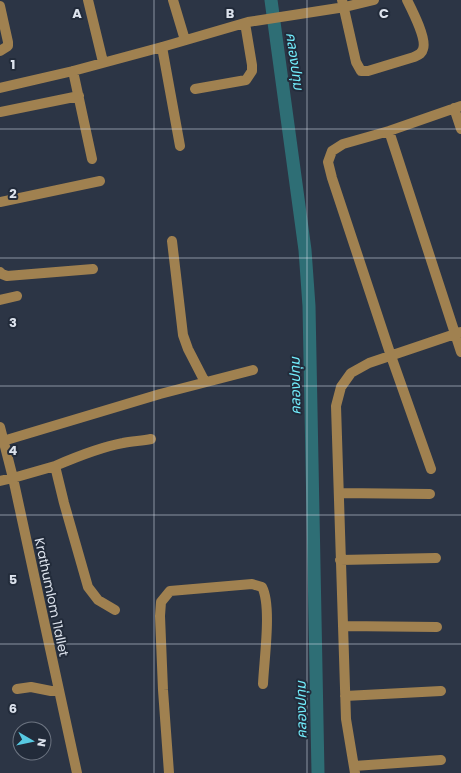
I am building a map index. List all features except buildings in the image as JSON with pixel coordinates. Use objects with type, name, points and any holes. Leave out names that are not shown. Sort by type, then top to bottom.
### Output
[{"type":"street","points":[[88,0],[103,62]]},
{"type":"street","points":[[173,0],[185,40]]},
{"type":"street","points":[[0,88],[162,47],[247,22],[343,4],[374,0]]},
{"type":"street","points":[[343,4],[356,62],[361,71],[368,71],[414,58],[420,54],[424,48],[421,31],[407,0]]},
{"type":"street","points":[[0,6],[8,42],[8,46],[0,51]]},
{"type":"street","points":[[195,89],[246,80],[250,76],[252,65],[247,22]]},
{"type":"street","points":[[162,47],[180,146]]},
{"type":"street","points":[[73,70],[92,159]]},
{"type":"street","points":[[0,112],[79,96]]},
{"type":"street","points":[[431,469],[391,356],[328,162],[332,151],[343,144],[389,131],[457,107],[461,129]]},
{"type":"street","points":[[389,131],[458,333],[461,352]]},
{"type":"street","points":[[0,202],[100,181]]},
{"type":"street","points":[[172,241],[183,335],[188,349],[205,382]]},
{"type":"street","points":[[0,272],[6,276],[93,269]]},
{"type":"street","points":[[0,300],[17,296]]},
{"type":"street","points":[[441,760],[355,769],[346,719],[336,406],[341,387],[351,373],[369,363],[458,333]]},
{"type":"street","points":[[3,447],[160,394],[253,370]]},
{"type":"street","name":"Krathumlom 11allet","points":[[0,427],[3,447],[13,478],[76,773]]},
{"type":"street","points":[[0,481],[56,466],[74,458],[107,447],[151,439]]},
{"type":"street","points":[[56,466],[64,503],[88,588],[98,600],[115,610]]},
{"type":"street","points":[[339,492],[430,494]]},
{"type":"street","points":[[340,560],[436,558]]},
{"type":"street","points":[[169,773],[163,690],[160,616],[161,602],[170,591],[252,584],[262,587],[265,594],[267,608],[263,684]]},
{"type":"street","points":[[343,626],[437,627]]},
{"type":"street","points":[[17,688],[32,687],[51,691],[59,690]]},
{"type":"street","points":[[345,696],[441,691]]},
{"type":"waterway","name":"คลองปทุม","points":[[271,0],[305,250],[309,306],[318,773]]}]
